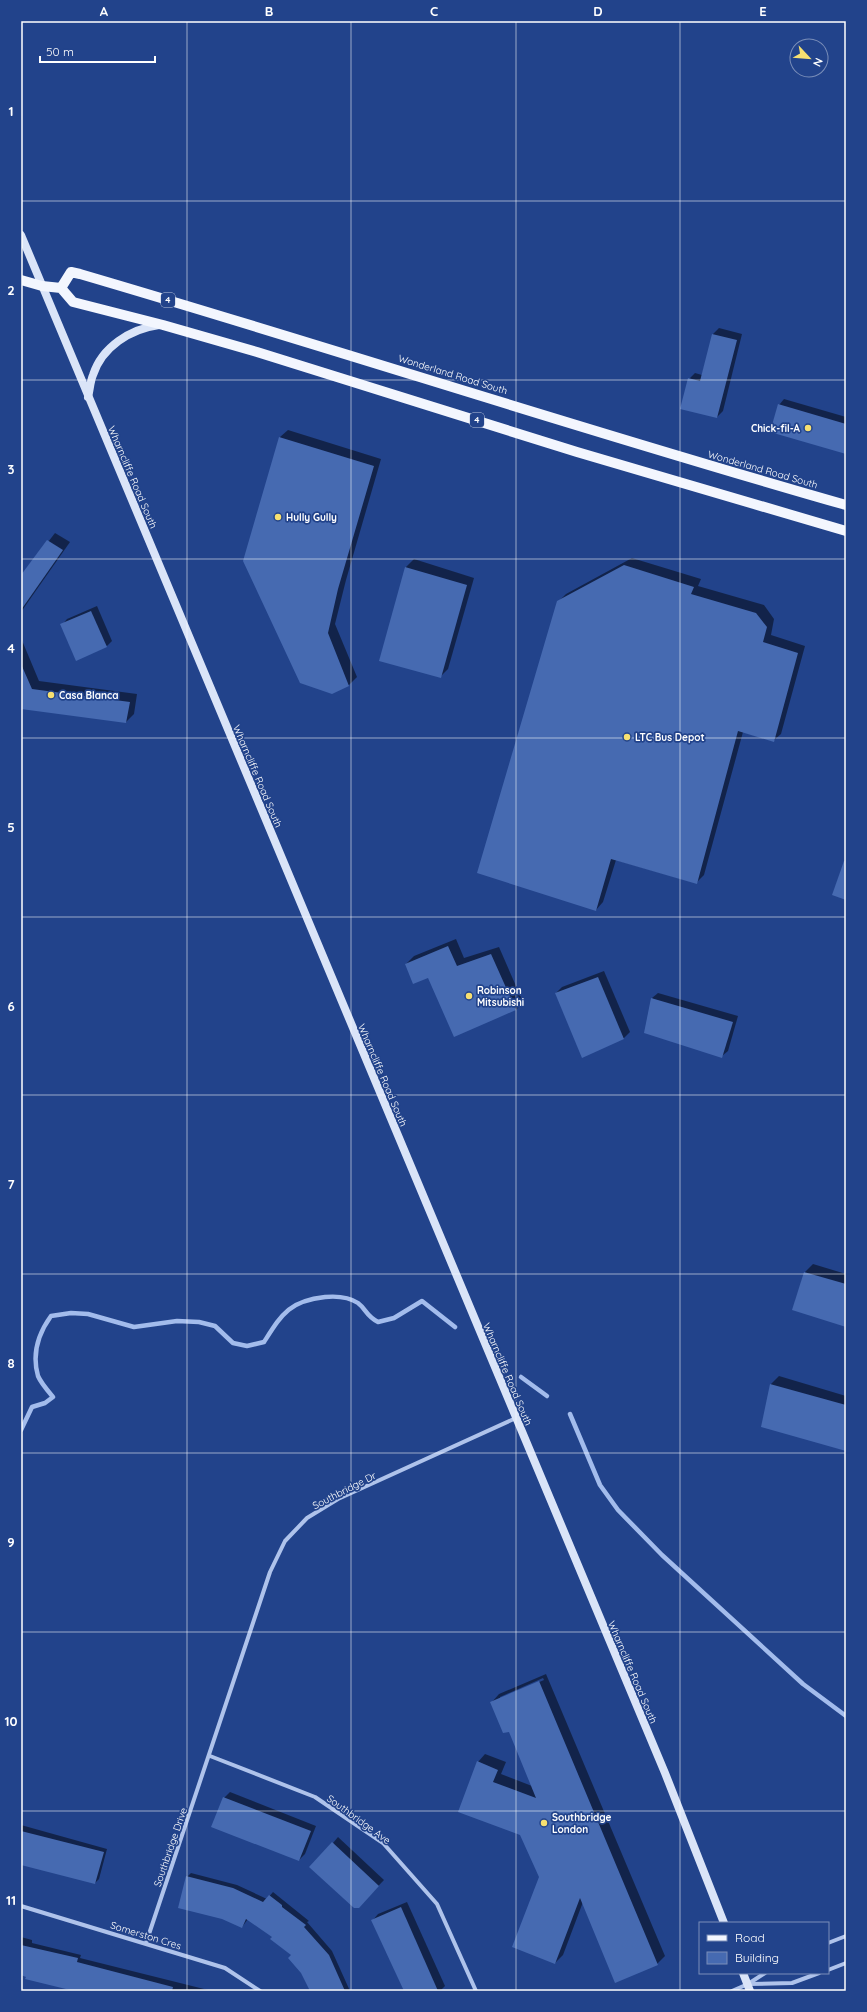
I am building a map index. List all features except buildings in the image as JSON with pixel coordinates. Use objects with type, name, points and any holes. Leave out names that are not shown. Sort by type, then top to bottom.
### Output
[{"type":"main road","name":"Wharncliffe Road South","points":[[21,235],[662,1766],[724,1922]]},
{"type":"main road","name":"Wonderland Road South","points":[[61,288],[71,272],[80,274],[244,322],[677,457],[846,505]]},
{"type":"main road","points":[[21,280],[42,286],[61,288]]},
{"type":"main road","name":"4","points":[[61,288],[73,302],[163,325],[257,352],[585,454],[846,531]]},
{"type":"main road","points":[[88,397],[93,375],[98,365],[121,337],[150,326],[163,325]]},
{"type":"main road","points":[[743,1974],[749,1988]]},
{"type":"street","name":"Southbridge Dr","points":[[210,1756],[270,1572],[285,1541],[307,1518],[338,1499],[516,1418]]},
{"type":"street","name":"Southbridge Drive","points":[[146,1943],[210,1756]]},
{"type":"street","name":"Southbridge Ave","points":[[210,1756],[315,1797],[383,1843],[437,1904],[476,1991]]},
{"type":"street","name":"Somerston Cres","points":[[21,1906],[225,1968],[260,1991]]},
{"type":"street","points":[[829,1943],[846,1936]]},
{"type":"street","points":[[829,1970],[846,1963]]},
{"type":"street","points":[[749,1988],[764,1974]]},
{"type":"street","points":[[732,1991],[792,1982],[816,1974]]},
{"type":"waterway","points":[[21,1430],[32,1407],[45,1403],[53,1397],[38,1376],[36,1368],[37,1345],[46,1323],[51,1316],[71,1313],[88,1314],[134,1327],[177,1321],[199,1322],[215,1326],[233,1343],[247,1346],[264,1342],[288,1310],[295,1306],[313,1299],[342,1297],[358,1303],[378,1322],[394,1318],[422,1301],[455,1327]]},
{"type":"waterway","points":[[521,1377],[547,1396]]},
{"type":"waterway","points":[[570,1414],[600,1485],[618,1510],[662,1555],[803,1684],[846,1716]]},
{"type":"place","name":"Chick-fil-A","points":[[808,428]]},
{"type":"place","name":"Hully Gully","points":[[278,517]]},
{"type":"place","name":"Casa Blanca","points":[[51,695]]},
{"type":"place","name":"LTC Bus Depot","points":[[627,737]]},
{"type":"place","name":"Robinson Mitsubishi","points":[[469,996]]},
{"type":"place","name":"Southbridge London","points":[[544,1823]]}]
